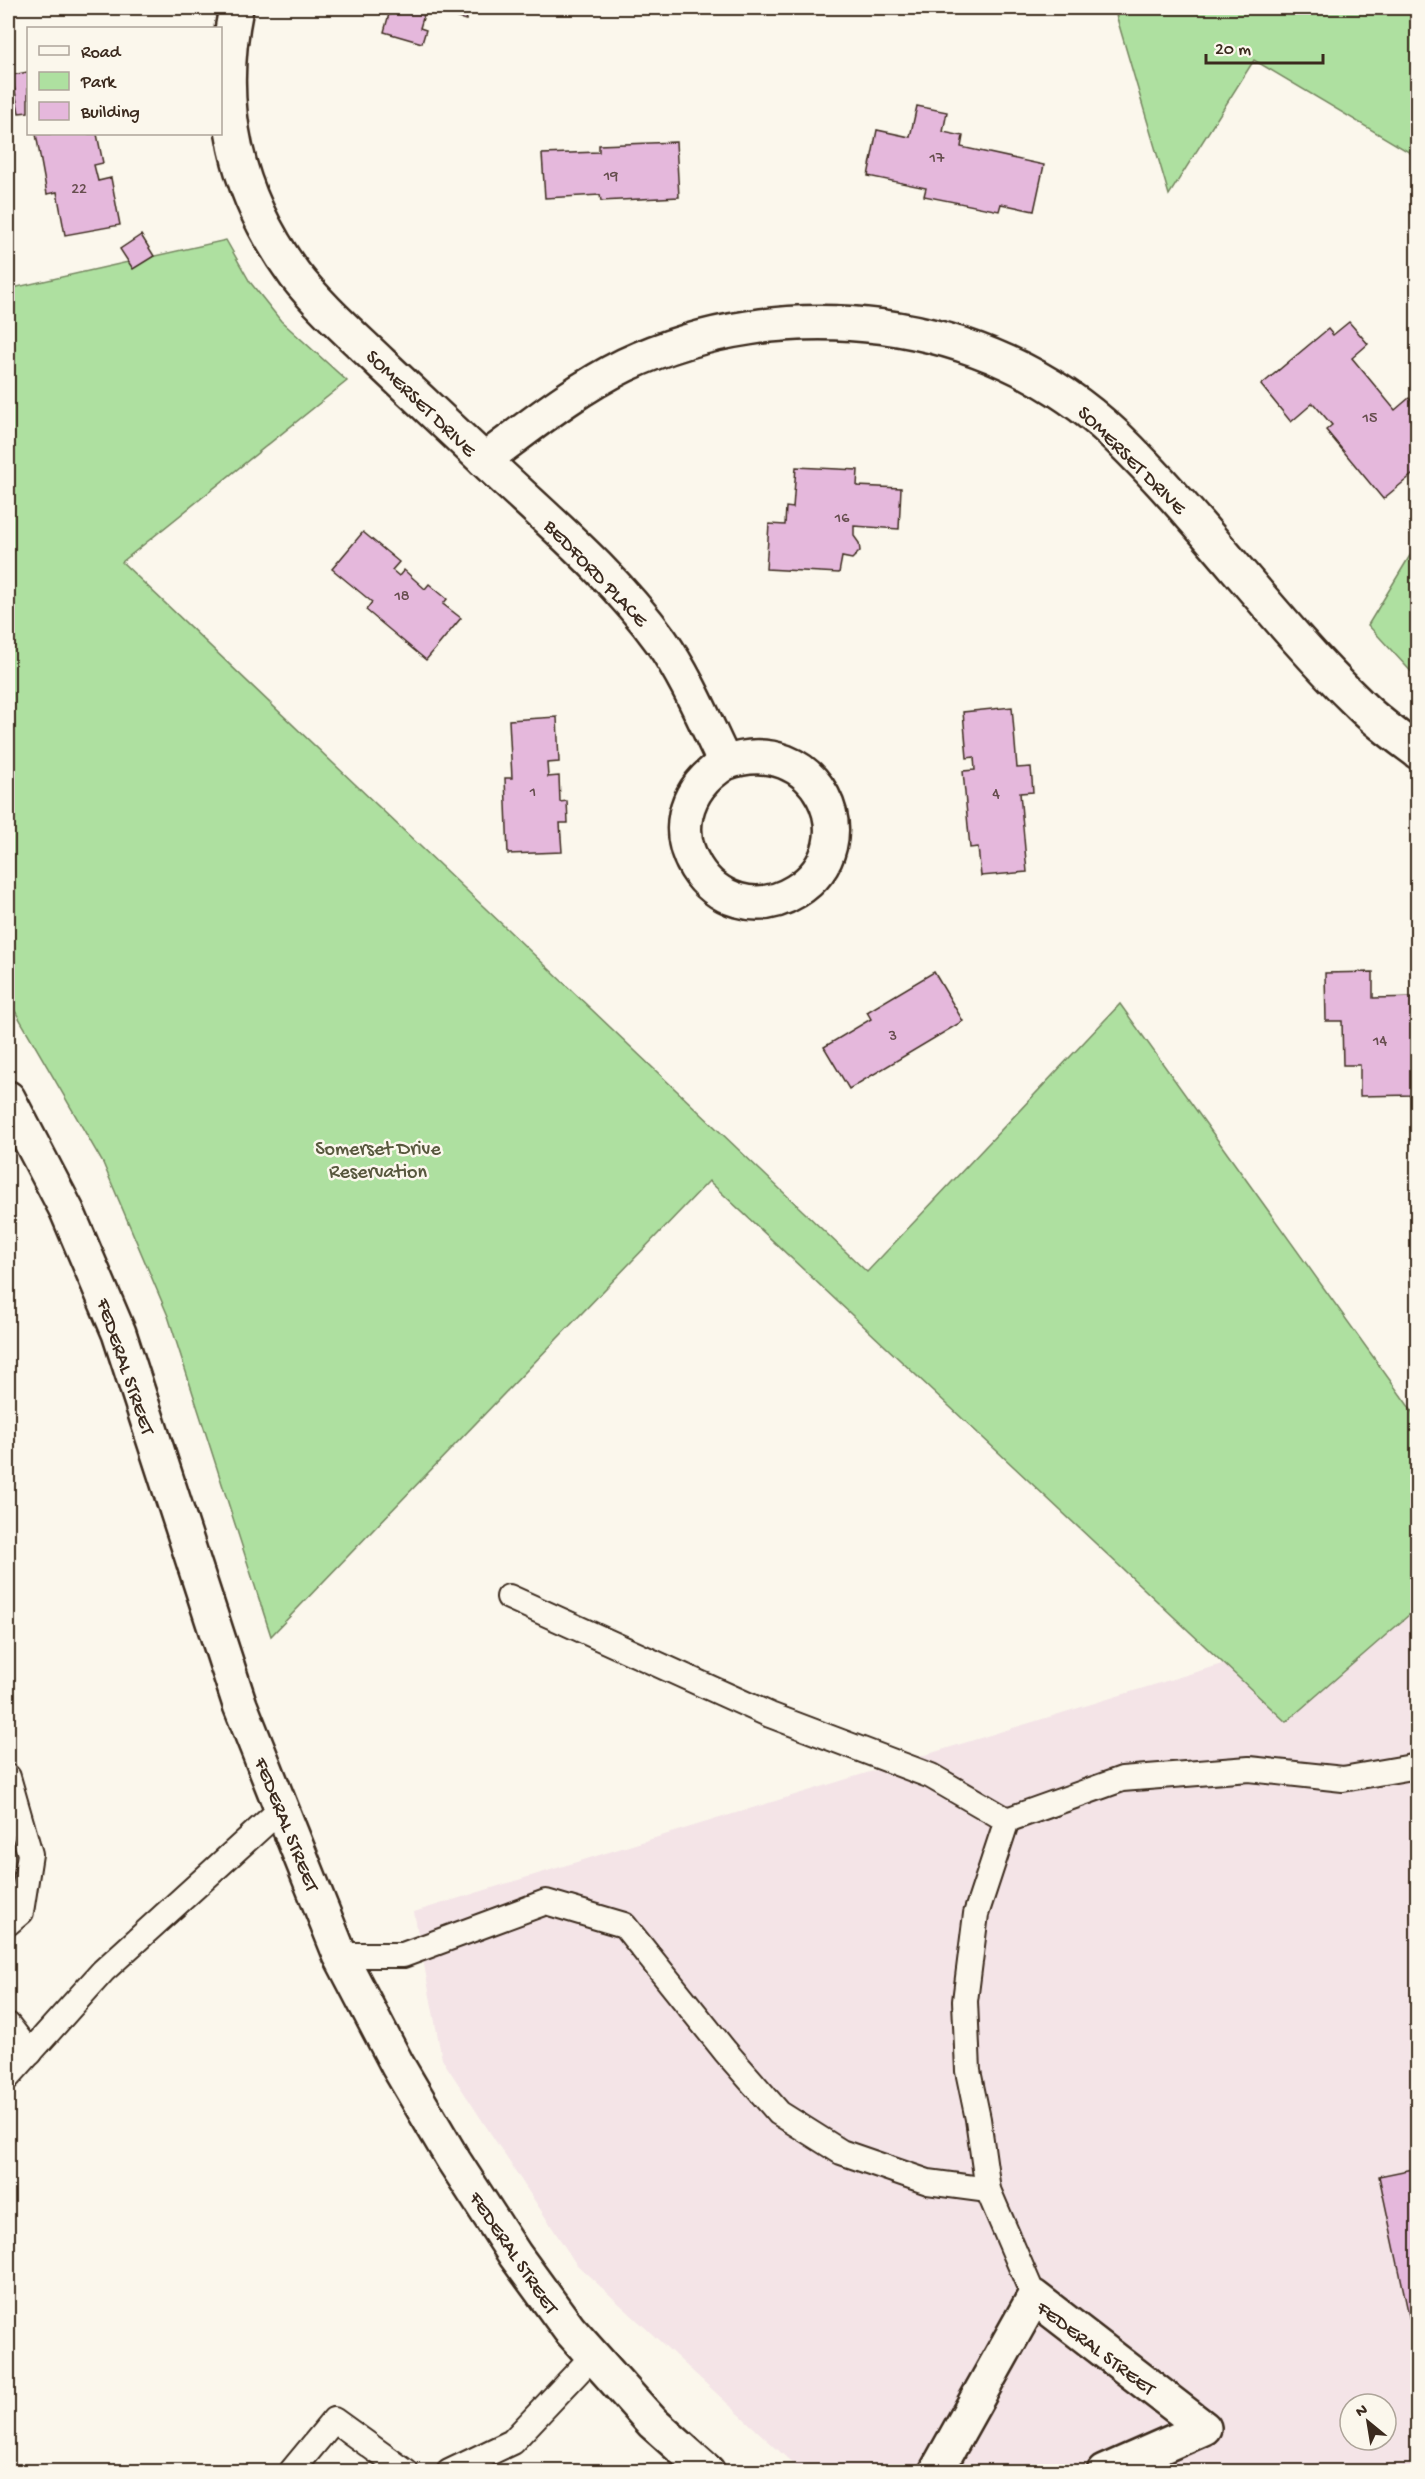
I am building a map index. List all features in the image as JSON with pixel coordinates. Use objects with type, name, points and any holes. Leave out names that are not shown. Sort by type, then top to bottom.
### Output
[{"type":"street","name":"SOMERSET DRIVE","points":[[236,8],[229,42],[227,92],[233,142],[247,189],[268,235],[296,276],[331,315],[484,460],[570,396],[624,366],[671,346],[721,332],[772,324],[824,322],[877,326],[930,335],[981,352],[1030,374],[1075,401],[1114,434],[1155,477],[1318,662],[1362,707],[1418,752]]},
{"type":"street","name":"BEDFORD PLACE","points":[[484,460],[597,567],[630,602],[662,642],[725,763]]},
{"type":"street","points":[[756,755],[780,759],[801,769],[822,793],[831,824],[826,855],[808,882],[795,891],[766,902],[750,902],[734,898],[720,892],[707,882],[693,864],[685,842],[686,810],[700,782],[725,763],[740,757],[756,755]]},
{"type":"street","name":"FEDERAL STREET","points":[[8,1098],[67,1211],[119,1333],[240,1705],[340,1954],[398,2066],[454,2160],[515,2255],[569,2329],[593,2356],[653,2423],[708,2472]]},
{"type":"street","name":"FEDERAL STREET","points":[[936,2472],[1034,2297],[1204,2428],[1104,2472]]},
{"type":"lane","points":[[508,1597],[770,1715],[931,1776],[1006,1820],[1122,1779],[1249,1769],[1343,1779],[1418,1766]]},
{"type":"lane","points":[[8,1777],[30,1854],[21,1912],[8,1923]]},
{"type":"lane","points":[[8,2077],[103,1971],[281,1809]]},
{"type":"lane","points":[[1006,1820],[976,1914],[965,2001],[968,2071],[978,2119],[988,2190],[1034,2297]]},
{"type":"lane","points":[[340,1954],[403,1955],[546,1902],[624,1925],[725,2051],[779,2114],[841,2152],[928,2182],[988,2190]]},
{"type":"lane","points":[[8,2025],[30,2053]]},
{"type":"lane","points":[[449,2472],[512,2442],[593,2356]]},
{"type":"lane","points":[[291,2472],[334,2420],[406,2472]]},
{"type":"shaded area","points":[[1417,1604],[1417,2471],[801,2471],[576,2264],[442,2059],[414,1912]]},
{"type":"green space","points":[[1114,8],[1417,8],[1417,157],[1254,60],[1169,195]]},
{"type":"green space","name":"Somerset Drive Reservation","points":[[226,240],[250,282],[281,321],[347,381],[122,562],[867,1272],[1120,1004],[1417,1418],[1417,1608],[1286,1722],[709,1181],[271,1636],[168,1316],[103,1163],[8,999],[8,289]]},
{"type":"green space","points":[[1417,544],[1418,678],[1368,625]]},
{"type":"building","points":[[382,8],[426,8],[420,28],[426,30],[422,43],[384,32],[389,14],[381,12]]},
{"type":"building","points":[[426,8],[470,8],[466,20]]},
{"type":"building","points":[[27,72],[27,112],[19,113],[12,75]]},
{"type":"building","points":[[917,106],[947,112],[943,132],[963,136],[961,147],[1044,165],[1034,211],[1001,204],[999,211],[924,196],[926,188],[868,176],[877,130],[910,137]]},
{"type":"building","points":[[36,135],[97,135],[103,163],[94,165],[98,181],[111,178],[120,225],[65,235],[57,192],[47,194]]},
{"type":"building","points":[[676,142],[679,197],[601,201],[600,195],[545,198],[542,154],[599,152],[599,145]]},
{"type":"building","points":[[141,235],[154,256],[133,269],[120,249]]},
{"type":"building","points":[[1349,322],[1368,344],[1352,358],[1395,410],[1409,398],[1418,408],[1418,470],[1383,499],[1326,430],[1332,425],[1313,403],[1291,422],[1261,385],[1328,329],[1333,335]]},
{"type":"building","points":[[796,467],[858,470],[857,486],[901,488],[899,529],[854,526],[854,536],[859,543],[860,551],[852,559],[842,557],[839,573],[766,569],[769,524],[785,525],[786,507],[793,508]]},
{"type":"building","points":[[363,532],[399,562],[392,570],[399,576],[404,570],[425,589],[429,584],[447,599],[443,604],[461,618],[426,660],[366,610],[372,602],[332,569]]},
{"type":"building","points":[[1012,707],[1017,768],[1031,767],[1033,792],[1020,793],[1027,872],[981,876],[978,847],[970,848],[963,771],[975,770],[974,757],[967,758],[963,712]]},
{"type":"building","points":[[557,717],[559,762],[547,763],[548,777],[559,776],[560,802],[567,801],[568,823],[560,823],[562,852],[508,854],[505,778],[512,778],[509,720]]},
{"type":"building","points":[[934,972],[963,1021],[849,1089],[824,1047],[871,1019],[867,1012]]},
{"type":"building","points":[[1373,972],[1373,998],[1418,997],[1415,1095],[1360,1096],[1360,1065],[1343,1065],[1342,1021],[1326,1021],[1325,973]]},
{"type":"building","points":[[1418,2168],[1418,2358],[1379,2176]]}]
